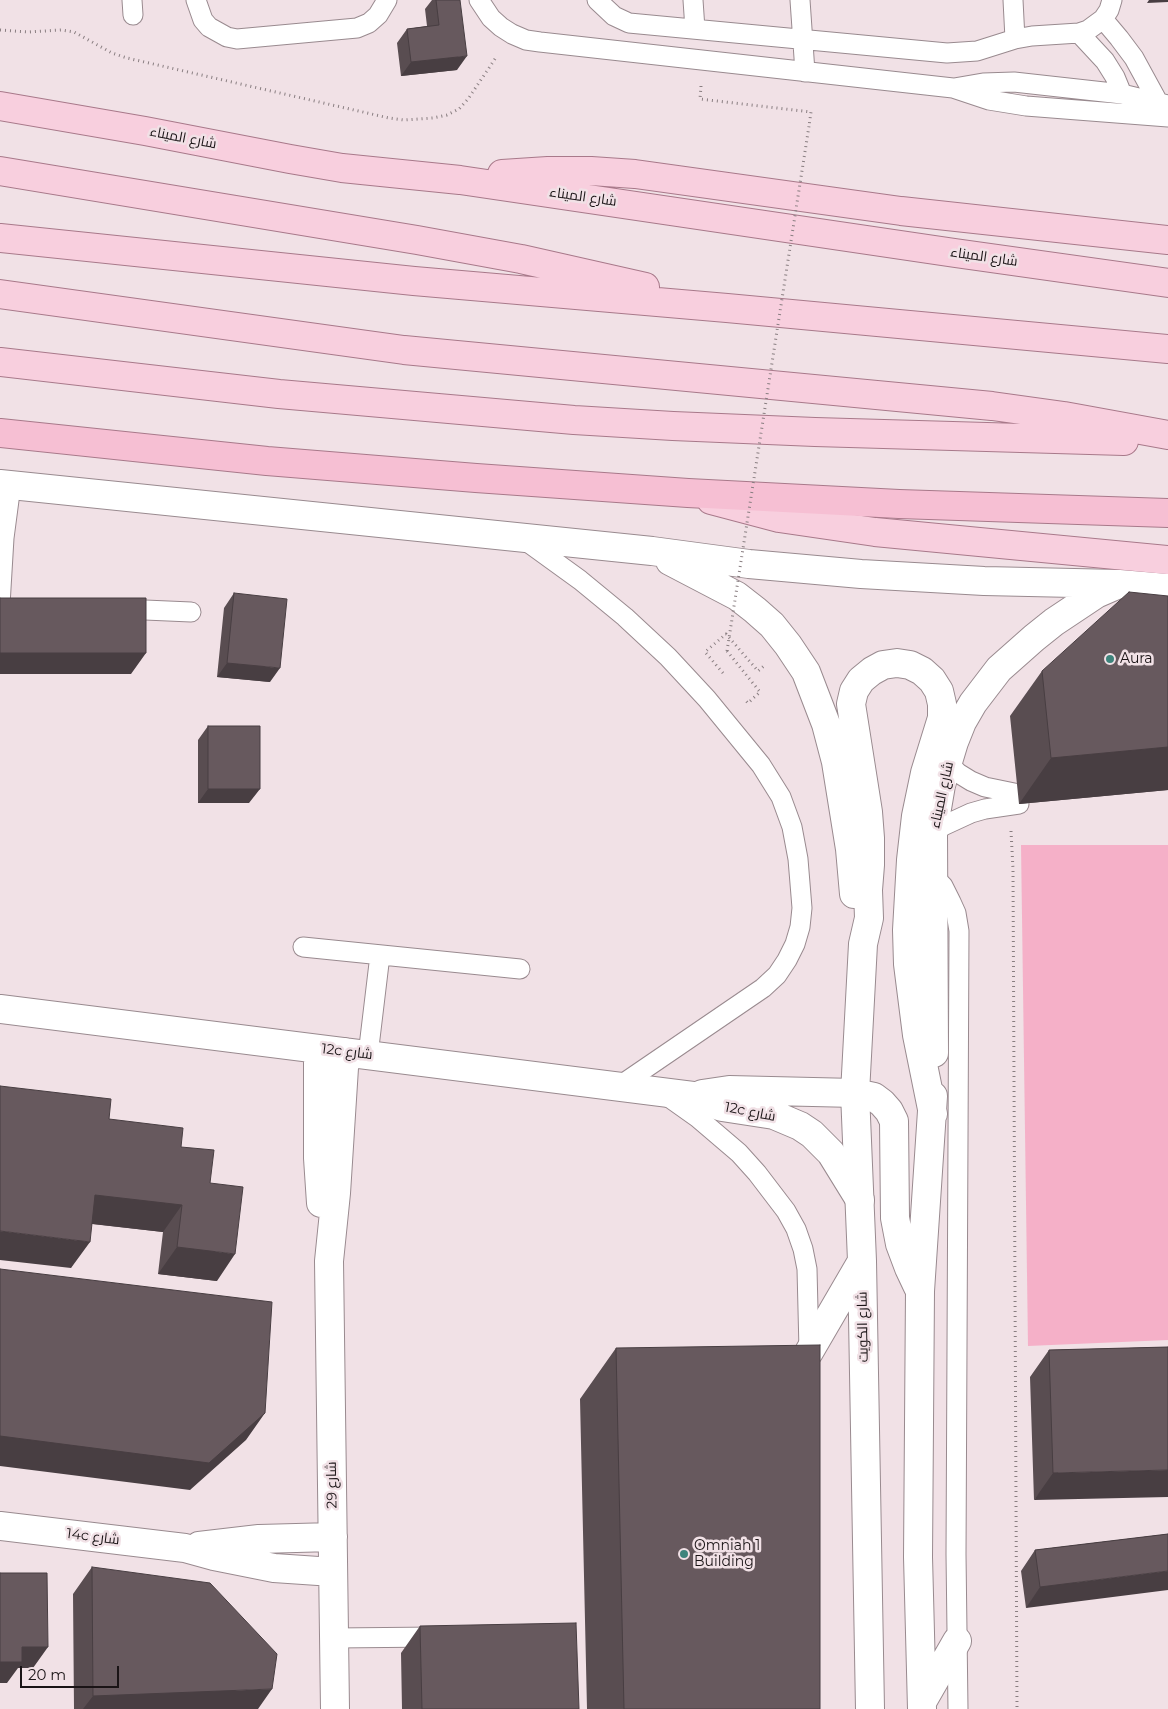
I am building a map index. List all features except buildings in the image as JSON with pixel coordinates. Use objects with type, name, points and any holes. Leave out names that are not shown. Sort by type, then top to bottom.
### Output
[{"type":"highway","points":[[0,433],[287,462],[688,493],[899,504],[1168,513]]},
{"type":"main road","name":"شارع الميناء","points":[[0,106],[359,170],[460,180],[955,254],[1168,283]]},
{"type":"main road","points":[[0,171],[521,259],[615,279],[727,308]]},
{"type":"main road","points":[[460,180],[548,171],[635,174],[902,211],[1168,240]]},
{"type":"main road","points":[[0,238],[414,281],[1168,349]]},
{"type":"main road","points":[[0,294],[404,350],[992,406],[1064,416],[1168,435]]},
{"type":"main road","points":[[0,362],[279,394],[574,420],[815,432],[1168,442]]},
{"type":"main road","points":[[5,484],[652,551],[750,564],[861,574],[984,581],[1119,584],[1168,588]]},
{"type":"main road","points":[[688,493],[751,511],[825,526],[1168,560]]},
{"type":"main road","points":[[652,551],[737,596],[772,625],[802,664],[813,687],[836,762],[849,839],[854,896],[863,944]]},
{"type":"main road","name":"شارع الميناء","points":[[933,1114],[933,832],[936,809],[948,762],[962,722],[972,703],[999,670],[1034,638],[1096,594],[1119,584]]},
{"type":"main road","points":[[863,944],[869,918],[870,838],[868,812],[851,704],[854,691],[861,680],[883,665],[896,663],[910,665],[922,671],[932,680],[939,691],[942,704],[942,718],[925,773],[916,816],[911,860],[907,930],[908,964],[917,1035],[933,1114],[920,1291],[918,1558],[922,1705]]},
{"type":"main road","name":"شارع الكويت","points":[[863,944],[855,1093],[862,1261],[870,1709]]},
{"type":"main road","name":"12c شارع","points":[[0,1009],[693,1096],[729,1090],[855,1093],[874,1097],[889,1111],[894,1121],[895,1218],[900,1244],[920,1291]]},
{"type":"main road","name":"شارع 29","points":[[318,1048],[318,1158],[320,1193],[329,1261]]},
{"type":"main road","name":"شارع 29","points":[[335,1709],[329,1261],[336,1193],[356,1054]]},
{"type":"main road","name":"12c شارع","points":[[693,1096],[722,1107],[774,1115],[800,1126],[822,1143],[831,1153],[860,1200]]},
{"type":"main road","points":[[809,1362],[862,1261]]},
{"type":"main road","name":"14c شارع","points":[[0,1526],[185,1548],[229,1560],[274,1568],[333,1572]]},
{"type":"main road","name":"14c شارع","points":[[185,1548],[259,1539],[333,1537]]},
{"type":"main road","points":[[922,1705],[957,1641]]},
{"type":"lane","points":[[196,0],[203,20],[210,27],[227,37],[237,39],[357,28],[368,23],[378,15],[388,0]]},
{"type":"lane","points":[[479,0],[491,18],[512,34],[526,40],[953,88],[1008,104],[1135,116],[1165,108]]},
{"type":"lane","points":[[597,0],[614,16],[628,23],[947,53],[977,51],[1015,39],[1050,34],[1079,33],[1088,30],[1103,19],[1109,10],[1112,0]]},
{"type":"lane","points":[[693,0],[695,29]]},
{"type":"lane","points":[[800,0],[805,72]]},
{"type":"lane","points":[[1012,0],[1015,39]]},
{"type":"lane","points":[[1103,19],[1134,58],[1165,108]]},
{"type":"lane","points":[[1079,33],[1105,61],[1115,77],[1122,94]]},
{"type":"lane","points":[[953,88],[983,83],[1014,82],[1122,94],[1165,108]]},
{"type":"lane","points":[[5,484],[0,605],[19,606]]},
{"type":"lane","points":[[521,538],[580,580],[626,617],[668,657],[707,699],[761,765],[780,797],[792,827],[798,858],[802,908],[800,926],[795,944],[777,975],[764,988],[618,1087]]},
{"type":"lane","points":[[105,609],[190,612]]},
{"type":"lane","points":[[948,762],[958,773],[971,781],[1016,801]]},
{"type":"lane","points":[[933,832],[972,813],[1016,801]]},
{"type":"lane","points":[[934,877],[943,886],[951,902],[956,914],[958,931],[956,1554],[958,1709]]},
{"type":"lane","points":[[303,947],[520,969]]},
{"type":"lane","points":[[356,1054],[380,955]]},
{"type":"lane","points":[[659,1092],[698,1118],[739,1153],[757,1172],[786,1211],[796,1229],[806,1269],[809,1362]]},
{"type":"lane","points":[[334,1638],[452,1637]]},
{"type":"path","points":[[0,30],[28,32],[61,30],[74,32],[112,53],[127,58],[404,120],[433,118],[447,115],[459,109],[468,99],[512,34]]},
{"type":"path","points":[[700,99],[811,112],[727,651],[760,692],[748,703],[742,696]]},
{"type":"path","points":[[723,674],[705,652],[726,634],[758,671],[788,645]]},
{"type":"path","points":[[1016,801],[1013,870],[1017,1709]]},
{"type":"shaded area","points":[[1021,845],[1168,845],[1168,1340],[1028,1346]]},
{"type":"place","name":"Aura","points":[[1110,659]]},
{"type":"place","name":"Omniah 1 Building","points":[[684,1554]]}]
